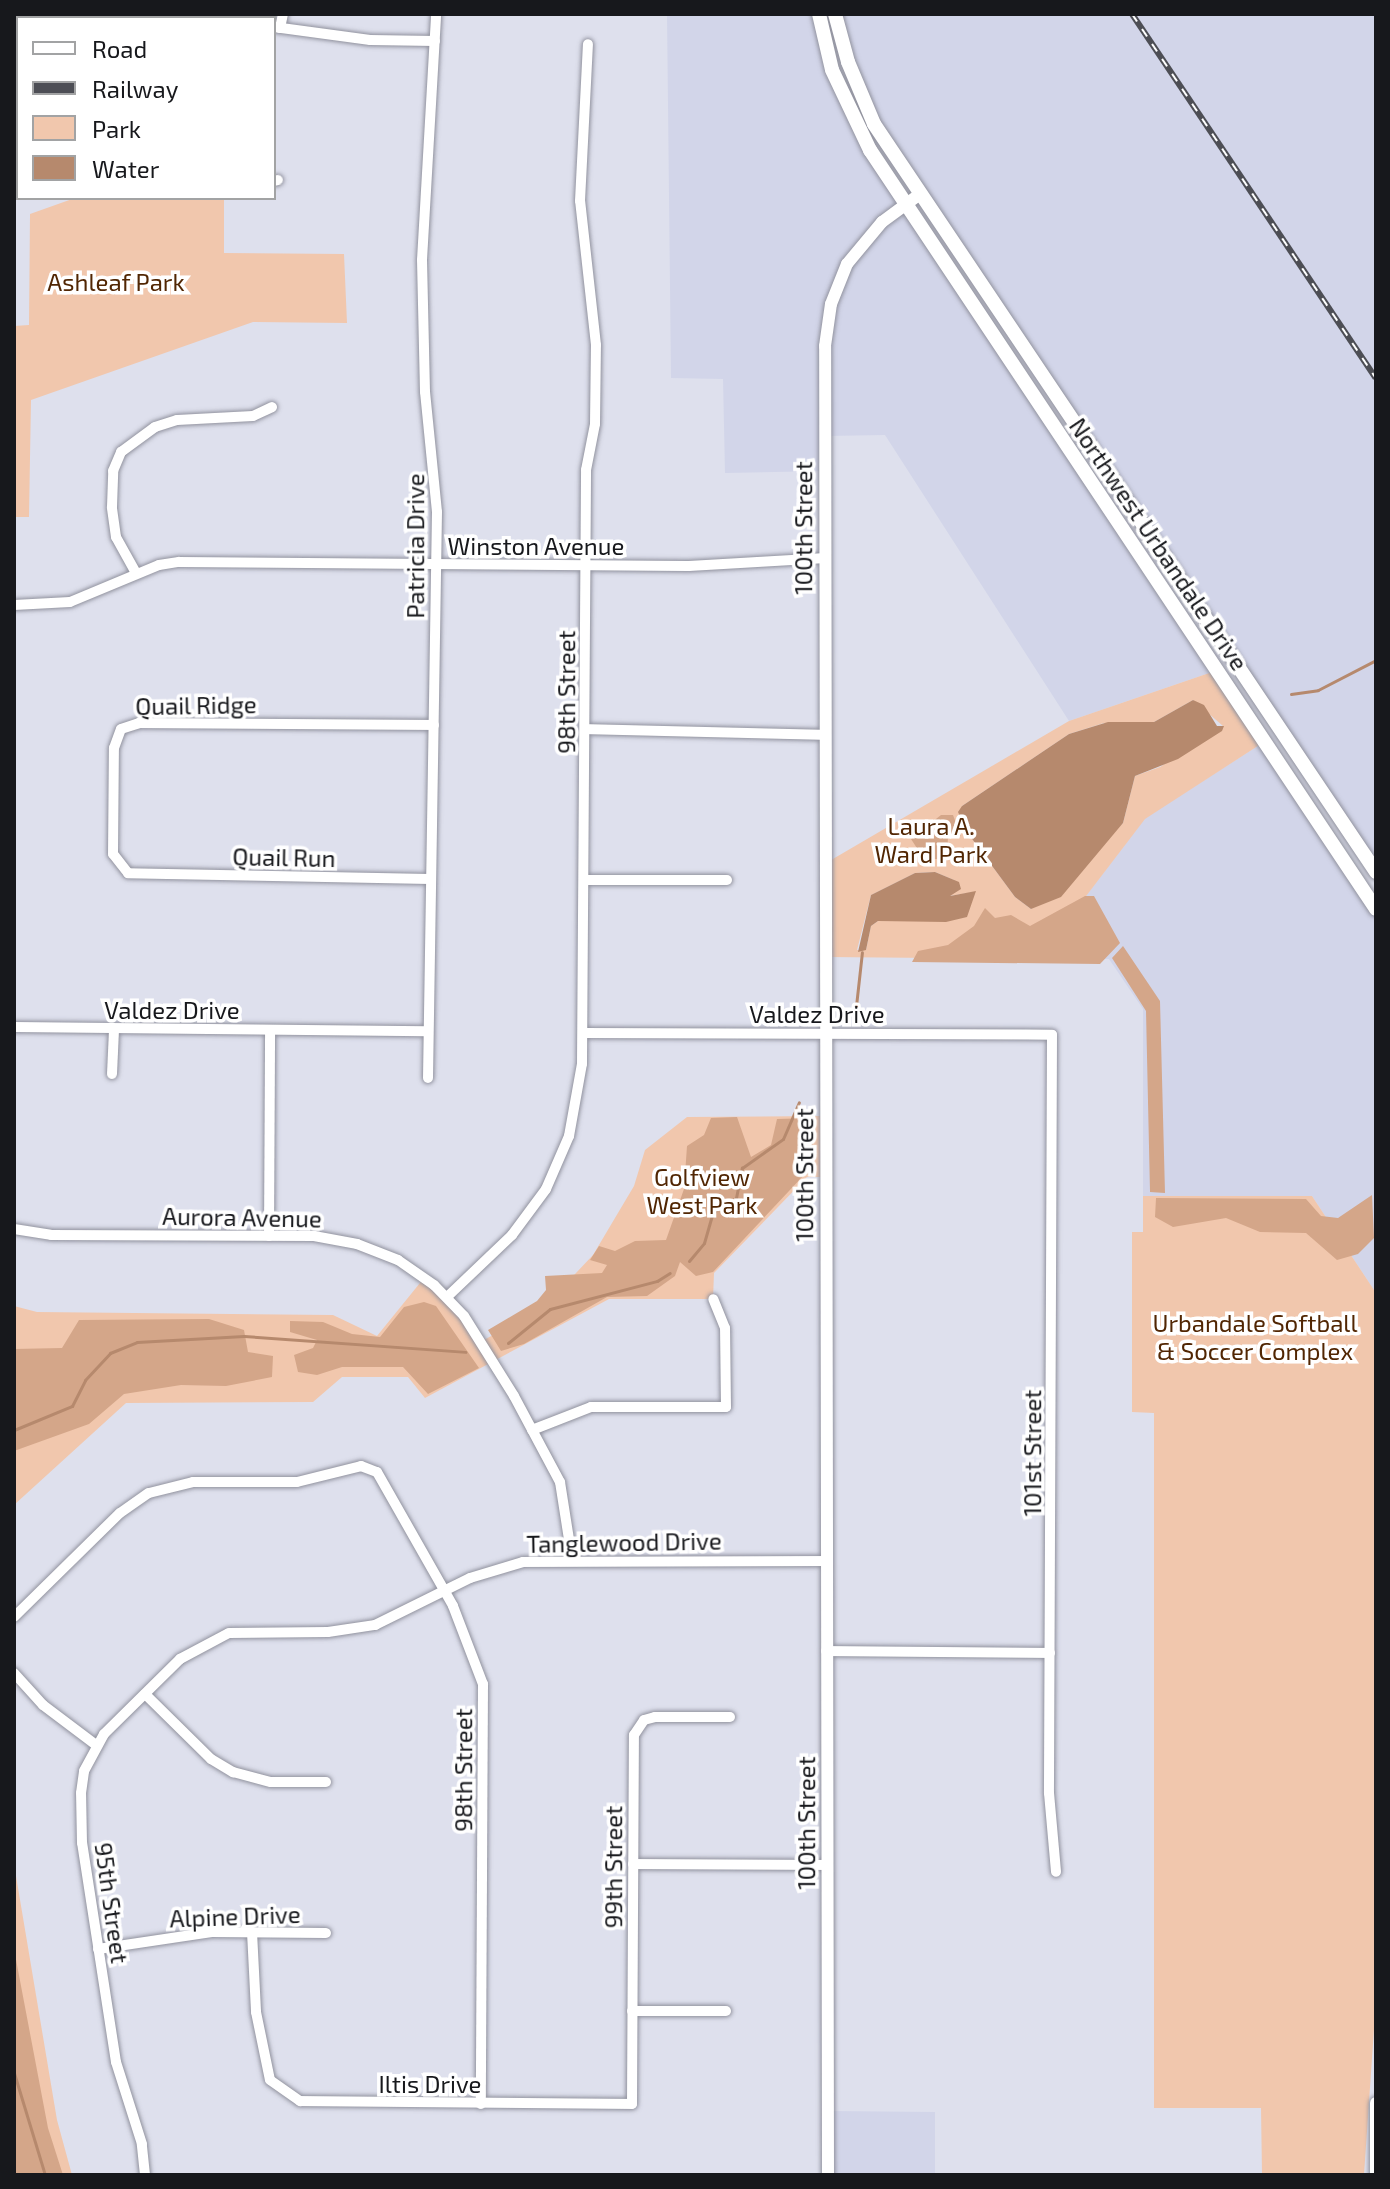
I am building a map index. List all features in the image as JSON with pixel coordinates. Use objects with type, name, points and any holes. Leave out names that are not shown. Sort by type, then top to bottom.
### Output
[{"type":"main road","points":[[819,14],[847,106],[905,204]]},
{"type":"main road","points":[[835,14],[848,62],[874,124],[920,194]]},
{"type":"main road","name":"Northwest Urbandale Drive","points":[[920,194],[1376,872]]},
{"type":"main road","name":"Northwest Urbandale Drive","points":[[905,204],[1376,909]]},
{"type":"street","points":[[283,14],[277,28],[370,40],[435,41]]},
{"type":"street","name":"Patricia Drive","points":[[428,1078],[436,566],[422,260],[436,14]]},
{"type":"street","name":"98th Street","points":[[447,1297],[512,1235],[552,1176],[578,1096],[583,1033],[586,470],[595,424],[596,345],[579,189],[588,44]]},
{"type":"street","name":"100th Street","points":[[828,2175],[827,319],[837,285],[859,247],[920,194]]},
{"type":"street","points":[[136,573],[116,537],[112,507],[113,471],[121,452],[155,427],[177,420],[253,416],[272,407]]},
{"type":"street","name":"Winston Avenue","points":[[14,605],[70,602],[136,573],[179,562],[586,567],[826,558]]},
{"type":"street","name":"Quail Ridge","points":[[137,876],[123,869],[113,854],[115,738],[129,724],[434,725]]},
{"type":"street","points":[[586,729],[826,735]]},
{"type":"street","name":"Quail Run","points":[[137,876],[430,879]]},
{"type":"street","points":[[584,880],[727,880]]},
{"type":"street","name":"Valdez Drive","points":[[14,1027],[427,1031]]},
{"type":"street","points":[[112,1074],[114,1030]]},
{"type":"street","points":[[269,1236],[270,1031]]},
{"type":"street","name":"Valdez Drive","points":[[583,1033],[1052,1035]]},
{"type":"street","name":"101st Street","points":[[1052,1035],[1049,1793],[1056,1872]]},
{"type":"street","name":"Aurora Avenue","points":[[14,1229],[65,1235],[314,1236],[357,1244],[398,1260],[447,1297],[532,1430],[560,1482],[572,1559]]},
{"type":"street","points":[[532,1430],[566,1412],[591,1407],[726,1407],[725,1328],[713,1299]]},
{"type":"street","name":"98th Street","points":[[14,1617],[120,1513],[149,1493],[193,1482],[297,1482],[368,1467],[377,1472],[445,1592],[476,1655],[483,1684],[481,2104]]},
{"type":"street","name":"Tanglewood Drive","points":[[96,1745],[190,1651],[219,1636],[250,1630],[356,1629],[394,1619],[498,1566],[572,1559],[826,1561]]},
{"type":"street","points":[[826,1651],[1050,1653]]},
{"type":"street","points":[[14,1673],[43,1705],[96,1745]]},
{"type":"street","points":[[145,1694],[211,1759],[233,1772],[271,1782],[326,1782]]},
{"type":"street","name":"99th Street","points":[[632,2104],[637,1726],[655,1717],[730,1717]]},
{"type":"street","name":"95th Street","points":[[96,1745],[81,1793],[82,1843],[116,2062],[142,2144],[145,2175]]},
{"type":"street","points":[[633,1864],[828,1865]]},
{"type":"street","name":"Iltis Drive","points":[[252,1932],[252,1976],[270,2080],[300,2101],[632,2104]]},
{"type":"street","name":"Alpine Drive","points":[[98,1949],[181,1935],[326,1933]]},
{"type":"street","points":[[632,2011],[726,2011]]},
{"type":"street","points":[[1376,2103],[1376,2175]]},
{"type":"shaded area","points":[[667,14],[819,14],[853,118],[1218,670],[1069,721],[885,435],[825,436],[825,471],[725,473],[723,379],[671,378]]},
{"type":"shaded area","points":[[835,14],[1376,14],[1376,872],[874,124]]},
{"type":"shaded area","points":[[1264,742],[1376,909],[1376,1293],[1312,1196],[1143,1196],[1143,1009],[1109,959],[1038,959],[1145,818]]},
{"type":"shaded area","points":[[828,2111],[935,2112],[935,2175],[828,2175]]},
{"type":"green space","name":"Ashleaf Park","points":[[69,200],[224,200],[224,253],[344,254],[347,323],[253,322],[31,400],[29,517],[14,517],[14,326],[29,325],[30,214]]},
{"type":"green space","name":"Laura A. Ward Park","points":[[1218,670],[1264,742],[1145,819],[1038,959],[826,957],[826,863],[1069,721]],"holes":[[[1193,700],[1223,726],[1160,767],[1135,776],[1123,823],[1031,909],[1015,897],[967,832],[962,806],[1069,734],[1104,723],[1154,722]],[[935,872],[954,880],[949,896],[975,892],[957,919],[878,921],[871,926],[866,950],[857,950],[871,895],[915,873]]]},
{"type":"green space","points":[[941,815],[953,815],[961,836],[948,837],[947,855],[941,859],[924,859],[911,839]]},
{"type":"green space","points":[[1085,896],[1094,896],[1120,943],[1100,964],[912,962],[918,951],[948,945],[974,926],[985,908],[995,918],[1011,915],[1030,926]]},
{"type":"green space","points":[[1123,946],[1160,1001],[1165,1193],[1150,1192],[1146,1011],[1112,958]]},
{"type":"green space","points":[[825,1116],[826,1177],[807,1177],[714,1273],[713,1299],[609,1299],[425,1398],[408,1377],[342,1377],[313,1402],[126,1403],[14,1505],[14,1306],[37,1312],[333,1315],[377,1336],[424,1278],[480,1342],[542,1309],[593,1255],[634,1186],[645,1150],[687,1117]]},
{"type":"green space","name":"Golfview West Park","points":[[737,1117],[751,1157],[771,1145],[777,1119],[813,1118],[813,1174],[804,1175],[713,1272],[696,1276],[680,1262],[675,1276],[647,1296],[607,1297],[524,1344],[501,1351],[488,1330],[537,1301],[546,1290],[545,1276],[602,1273],[607,1265],[590,1260],[599,1246],[615,1251],[635,1241],[666,1240],[684,1189],[687,1146],[704,1135],[711,1118]]},
{"type":"green space","points":[[1372,1195],[1374,1238],[1358,1254],[1337,1260],[1306,1233],[1260,1232],[1226,1218],[1173,1227],[1155,1217],[1156,1198],[1306,1199],[1321,1216],[1338,1218]]},
{"type":"green space","name":"Urbandale Softball & Soccer Complex","points":[[1143,1196],[1312,1196],[1376,1293],[1376,2000],[1364,2175],[1262,2175],[1261,2108],[1154,2108],[1154,1413],[1132,1412],[1132,1232],[1143,1232]]},
{"type":"green space","points":[[424,1302],[436,1306],[479,1368],[428,1394],[403,1367],[342,1367],[317,1375],[298,1372],[294,1355],[313,1348],[317,1340],[290,1332],[290,1321],[323,1322],[352,1334],[380,1337],[404,1307]]},
{"type":"green space","points":[[209,1319],[244,1330],[248,1352],[273,1356],[272,1377],[226,1386],[181,1385],[124,1394],[89,1424],[14,1451],[14,1349],[62,1348],[79,1320]]},
{"type":"green space","points":[[14,1864],[57,2120],[72,2175],[14,2175]]},
{"type":"green space","points":[[14,1949],[48,2128],[63,2175],[14,2174]]},
{"type":"water","points":[[1193,700],[1204,705],[1217,726],[1224,726],[1222,731],[1178,759],[1135,776],[1123,823],[1061,897],[1031,909],[1015,897],[967,832],[958,812],[962,806],[1069,734],[1108,722],[1154,722]]},
{"type":"water","points":[[935,872],[959,882],[961,889],[950,896],[976,891],[967,917],[946,922],[878,921],[871,926],[866,950],[858,952],[871,895],[915,873]]},
{"type":"waterway","points":[[1291,694],[1318,690],[1376,660]]},
{"type":"waterway","points":[[856,1006],[862,952]]},
{"type":"waterway","points":[[689,1261],[704,1243],[713,1212],[736,1198],[742,1168],[783,1139],[799,1102]]},
{"type":"waterway","points":[[508,1343],[550,1309],[657,1281],[670,1273]]},
{"type":"waterway","points":[[14,1430],[72,1406],[85,1380],[110,1353],[137,1342],[244,1336],[465,1352]]},
{"type":"waterway","points":[[14,2073],[45,2175]]},
{"type":"railway","points":[[1132,14],[1376,378]]}]
